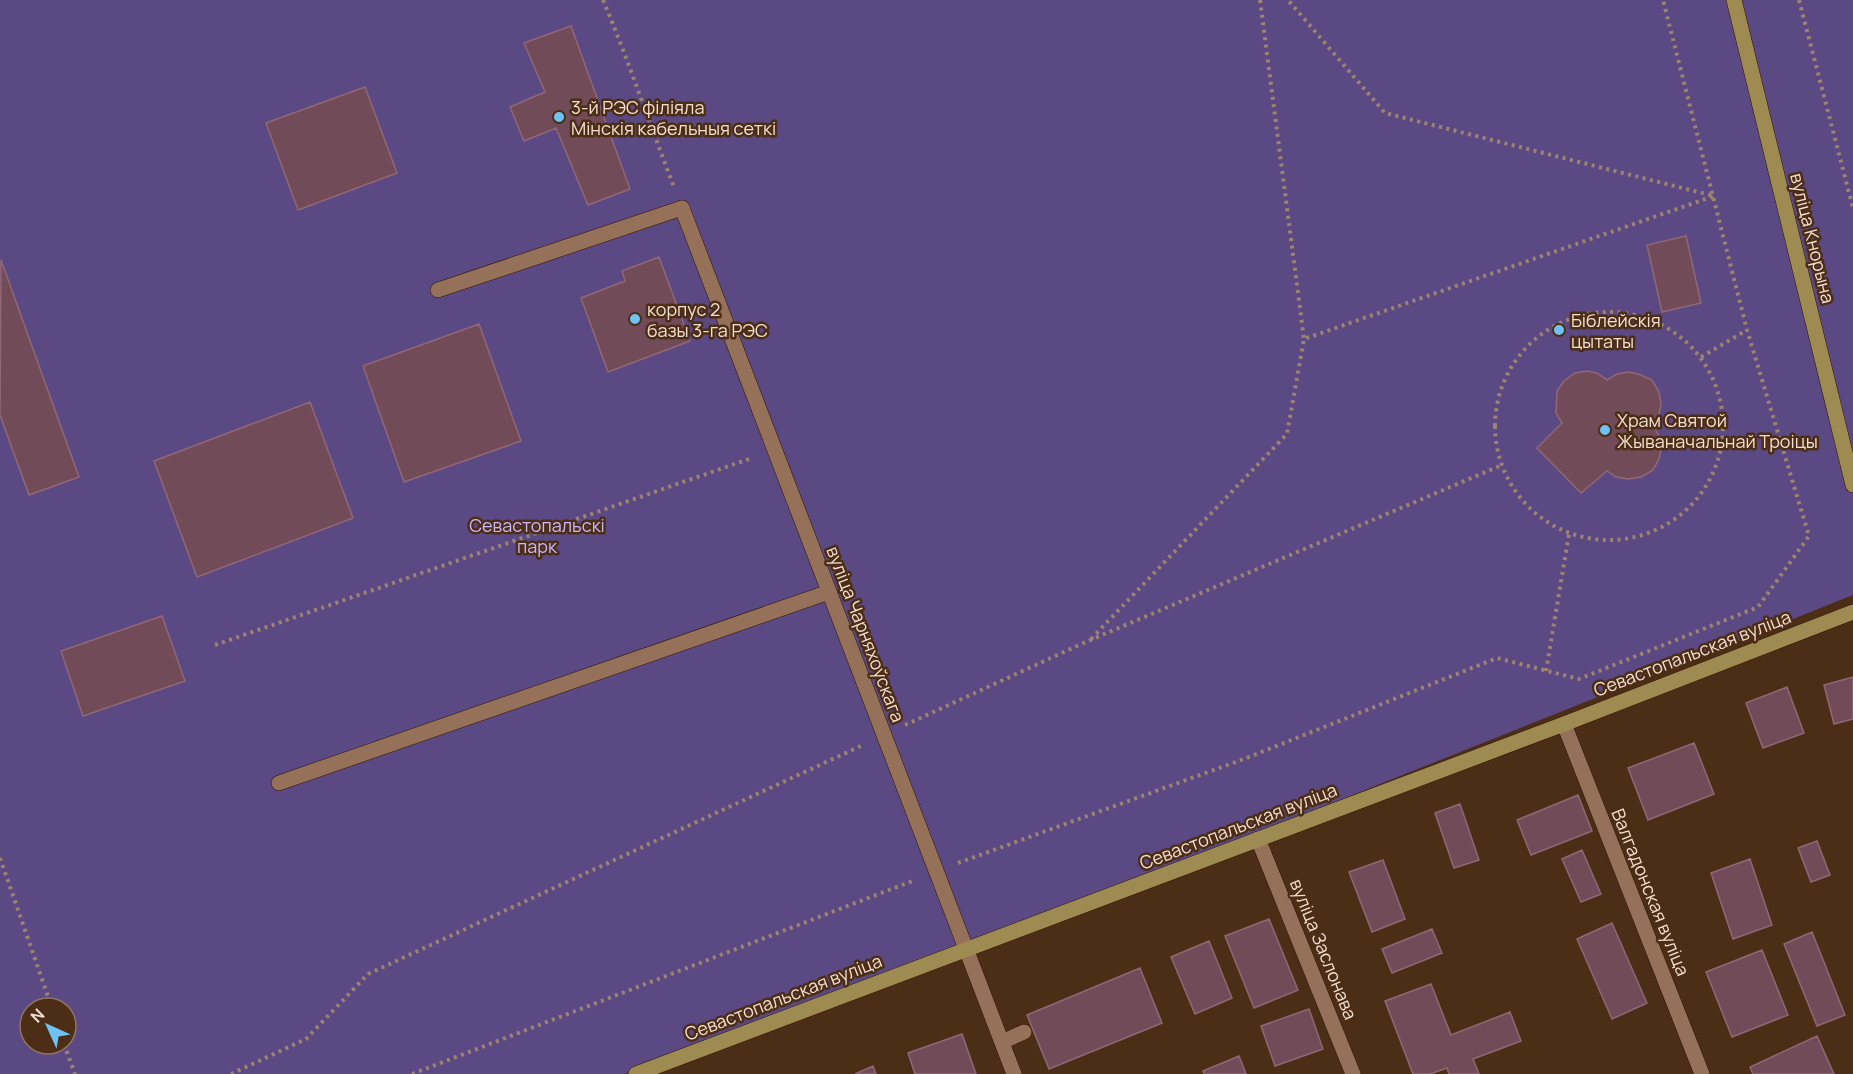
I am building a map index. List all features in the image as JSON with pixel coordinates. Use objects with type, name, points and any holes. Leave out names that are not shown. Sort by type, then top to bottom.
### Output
[{"type":"street","name":"вуліца Кнорына","points":[[1734,0],[1853,485]]},
{"type":"street","points":[[438,290],[682,208]]},
{"type":"street","name":"вуліца Чарняхоўскага","points":[[682,208],[1014,1074]]},
{"type":"street","points":[[279,783],[829,592]]},
{"type":"street","name":"Севастопальская вуліца","points":[[636,1074],[1564,724],[1853,612]]},
{"type":"street","name":"Валгадонская вуліца","points":[[1564,724],[1702,1074]]},
{"type":"street","name":"вуліца Заслонава","points":[[1258,839],[1353,1074]]},
{"type":"street","points":[[1002,1042],[1024,1032]]},
{"type":"path","points":[[603,0],[631,67],[653,135],[682,208]]},
{"type":"path","points":[[1088,641],[1287,434],[1304,339],[1260,0]]},
{"type":"path","points":[[1288,0],[1385,113],[1714,196]]},
{"type":"path","points":[[412,1074],[936,871],[1244,759],[1497,658],[1579,679],[1758,607],[1809,536],[1747,330],[1663,0]]},
{"type":"path","points":[[1799,0],[1853,208]]},
{"type":"path","points":[[1304,339],[1714,196]]},
{"type":"path","points":[[1607,311],[1643,316],[1675,332],[1701,357],[1718,389],[1724,426],[1718,462],[1701,494],[1674,520],[1642,536],[1605,541],[1569,534],[1540,518],[1517,494],[1502,465],[1495,430],[1499,394],[1514,362],[1539,335],[1571,318],[1607,311]]},
{"type":"path","points":[[1701,357],[1747,330]]},
{"type":"path","points":[[215,645],[775,449]]},
{"type":"path","points":[[231,1074],[306,1039],[368,974],[1088,641],[1502,465]]},
{"type":"path","points":[[1546,670],[1569,534]]},
{"type":"path","points":[[0,858],[48,996]]},
{"type":"path","points":[[68,1056],[75,1074]]},
{"type":"green space","name":"Севастопальскі парк","points":[[0,0],[1853,0],[1853,595],[965,950],[624,1074],[0,1074]]},
{"type":"building","name":"3-й РЭС філіяла Мінскія кабельныя сеткі","points":[[571,26],[630,189],[588,205],[556,128],[524,141],[510,107],[545,92],[524,43]]},
{"type":"building","points":[[365,87],[397,173],[298,210],[266,123]]},
{"type":"building","points":[[1686,236],[1701,303],[1662,312],[1647,245]]},
{"type":"building","name":"корпус 2 базы 3-га РЭС","points":[[659,257],[690,341],[608,372],[581,298],[625,281],[622,271]]},
{"type":"building","points":[[1,260],[79,477],[29,495],[0,415]]},
{"type":"building","points":[[479,324],[521,441],[404,482],[363,366]]},
{"type":"building","name":"Храм Святой Жываначальнай Троіцы","points":[[1587,371],[1597,373],[1607,380],[1617,374],[1629,372],[1652,380],[1659,392],[1661,404],[1659,415],[1653,425],[1659,436],[1661,449],[1653,470],[1641,477],[1628,479],[1616,477],[1607,471],[1581,493],[1537,448],[1562,423],[1556,413],[1557,391],[1564,381],[1575,373]]},
{"type":"building","points":[[310,402],[353,518],[197,577],[154,461]]},
{"type":"building","points":[[162,616],[185,681],[83,716],[61,651]]},
{"type":"building","points":[[1853,677],[1853,719],[1834,724],[1824,685]]},
{"type":"building","points":[[1787,687],[1804,733],[1763,748],[1746,703]]},
{"type":"building","points":[[1694,743],[1714,794],[1648,820],[1628,768]]},
{"type":"building","points":[[1578,795],[1592,831],[1531,855],[1517,820]]},
{"type":"building","points":[[1460,804],[1479,860],[1454,868],[1435,813]]},
{"type":"building","points":[[1817,841],[1830,875],[1811,882],[1798,848]]},
{"type":"building","points":[[1582,850],[1601,894],[1581,902],[1562,859]]},
{"type":"building","points":[[1750,859],[1772,925],[1733,939],[1711,873]]},
{"type":"building","points":[[1383,860],[1405,919],[1372,932],[1349,872]]},
{"type":"building","points":[[1269,919],[1298,990],[1254,1008],[1225,936]]},
{"type":"building","points":[[1612,923],[1647,1003],[1612,1019],[1577,939]]},
{"type":"building","points":[[1432,929],[1442,953],[1392,973],[1382,949]]},
{"type":"building","points":[[1812,932],[1845,1015],[1817,1026],[1784,944]]},
{"type":"building","points":[[1209,941],[1232,998],[1195,1014],[1171,957]]},
{"type":"building","points":[[1762,950],[1788,1015],[1732,1037],[1706,972]]},
{"type":"building","points":[[1140,968],[1162,1023],[1049,1069],[1027,1015]]},
{"type":"building","points":[[1431,984],[1451,1035],[1510,1012],[1521,1041],[1473,1059],[1479,1074],[1449,1074],[1447,1068],[1430,1074],[1413,1074],[1385,1001]]},
{"type":"building","points":[[1309,1009],[1323,1049],[1275,1066],[1261,1026]]},
{"type":"building","points":[[962,1034],[976,1074],[915,1074],[908,1053]]},
{"type":"building","points":[[1817,1036],[1834,1074],[1753,1074],[1750,1067]]},
{"type":"building","points":[[1239,1056],[1246,1074],[1204,1074],[1203,1071]]},
{"type":"building","points":[[873,1066],[876,1074],[855,1074]]},
{"type":"place","name":"3-й РЭС філіяла Мінскія кабельныя сеткі","points":[[559,117]]},
{"type":"place","name":"корпус 2 базы 3-га РЭС","points":[[635,319]]},
{"type":"place","name":"Біблейскія цытаты","points":[[1559,330]]},
{"type":"place","name":"Храм Святой Жываначальнай Троіцы","points":[[1605,430]]}]
